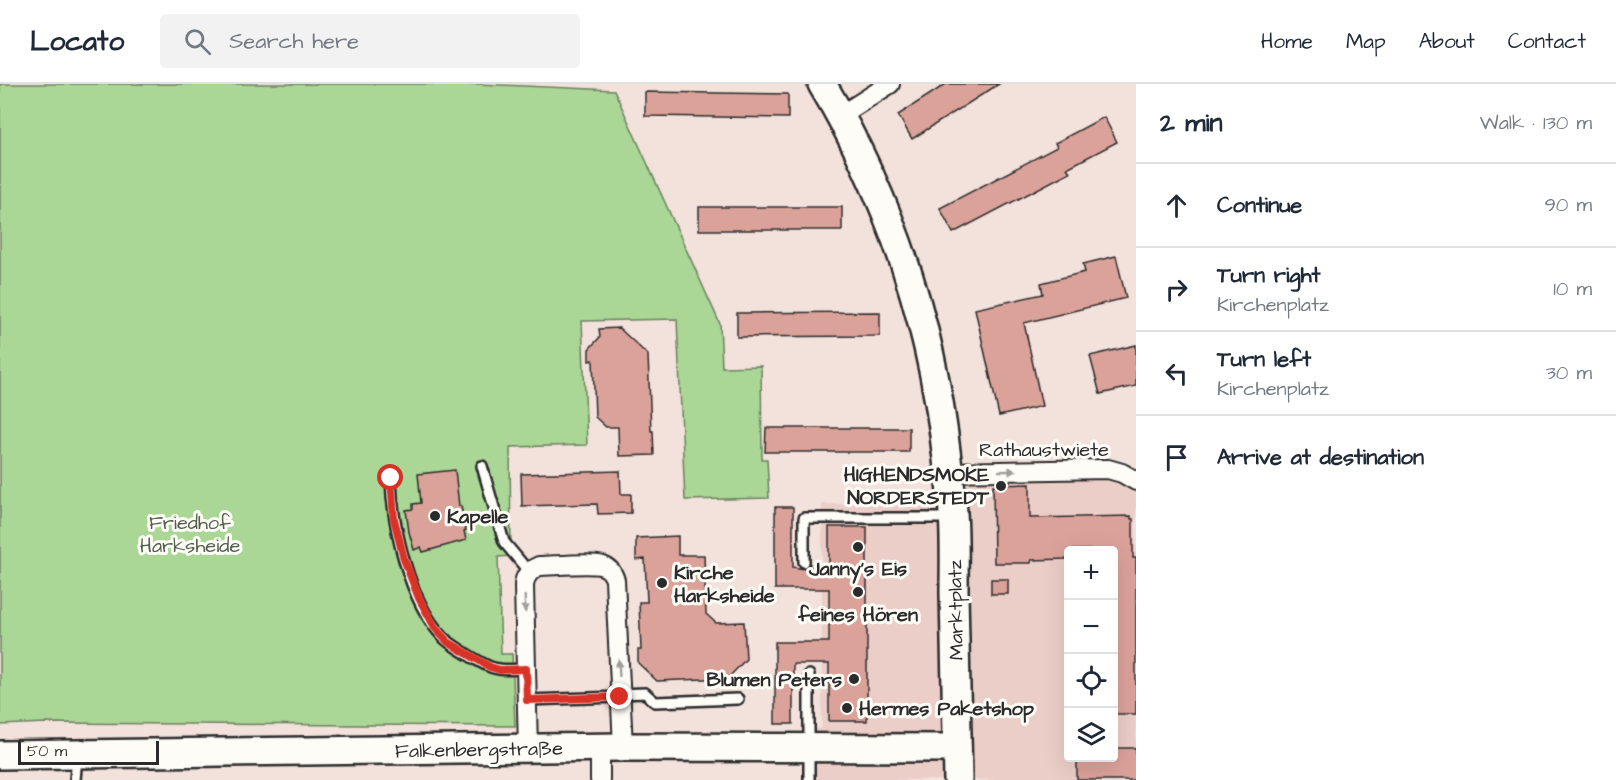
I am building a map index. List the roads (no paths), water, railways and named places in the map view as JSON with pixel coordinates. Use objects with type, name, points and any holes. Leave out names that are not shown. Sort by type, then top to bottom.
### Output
[{"type":"street","name":"Marktplatz","points":[[822,84],[841,116],[879,193],[911,281],[935,373],[943,419],[953,518],[958,780]]},
{"type":"street","points":[[841,116],[890,84]]},
{"type":"street","name":"Rathaustwiete","points":[[948,472],[1108,469],[1122,473],[1136,481]]},
{"type":"street","points":[[528,749],[525,579],[539,566],[596,565],[607,568],[612,573],[616,584],[620,696],[611,748],[600,780]]},
{"type":"street","name":"Falkenbergstraße","points":[[0,755],[611,748],[957,748]]},
{"type":"lane","points":[[482,466],[504,542],[530,572]]},
{"type":"lane","points":[[391,478],[394,519],[404,559],[419,598],[436,629],[448,642],[490,667],[500,670],[526,669]]},
{"type":"lane","points":[[804,562],[804,518],[953,518]]},
{"type":"lane","points":[[809,675],[809,780]]},
{"type":"lane","points":[[527,700],[645,693],[655,702],[738,699]]},
{"type":"lane","points":[[75,780],[78,753]]},
{"type":"place","name":"HIGHENDSMOKE NORDERSTEDT","points":[[1001,486]]},
{"type":"place","name":"Kapelle","points":[[435,516]]},
{"type":"place","name":"Janny's Eis","points":[[858,547]]},
{"type":"place","name":"Kirche Harksheide","points":[[662,583]]},
{"type":"place","name":"feines Hören","points":[[858,592]]},
{"type":"place","name":"Blumen Peters","points":[[854,679]]},
{"type":"place","name":"Hermes Paketshop","points":[[847,708]]},
{"type":"park label","name":"Friedhof Harksheide","points":[[190,534]]}]
